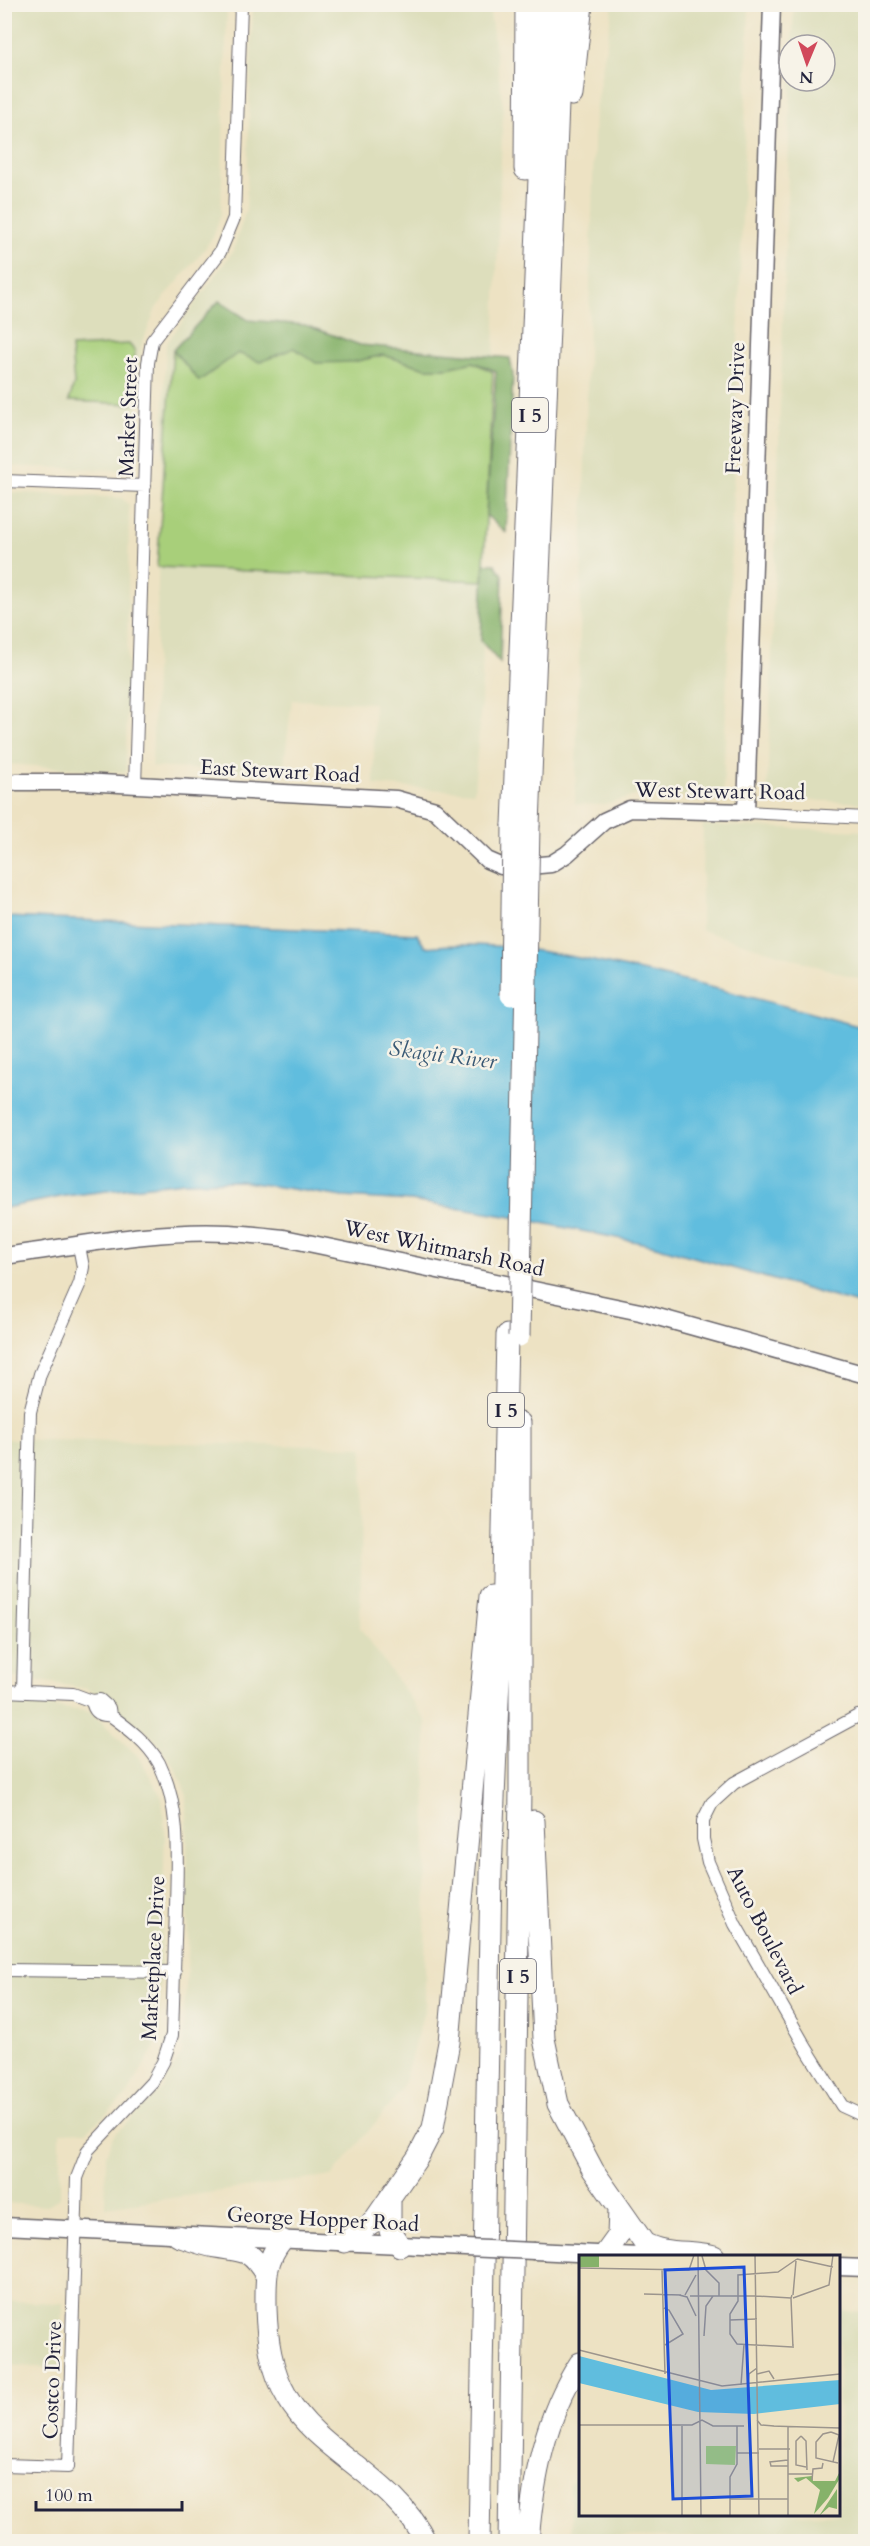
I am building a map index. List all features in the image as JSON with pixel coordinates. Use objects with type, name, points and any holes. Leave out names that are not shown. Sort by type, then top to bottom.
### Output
[{"type":"highway","points":[[526,4],[523,366],[528,453]]},
{"type":"highway","name":"I 5","points":[[479,2541],[491,1872],[504,1485],[513,1335],[528,453],[546,4]]},
{"type":"highway","name":"I 5","points":[[521,825],[551,284],[562,4]]},
{"type":"highway","points":[[551,284],[582,4]]},
{"type":"highway","name":"I 5","points":[[509,2541],[520,1802],[520,1410],[513,1335]]},
{"type":"highway","points":[[520,1410],[529,1627],[535,1872],[544,2039],[558,2104],[593,2170],[619,2209],[648,2246],[707,2255]]},
{"type":"highway","points":[[345,2242],[373,2222],[418,2157],[433,2128],[449,2042],[473,1764],[492,1572],[504,1485]]},
{"type":"highway","points":[[390,2198],[390,2231],[400,2246]]},
{"type":"highway","points":[[610,2255],[618,2236],[619,2209]]},
{"type":"highway","points":[[178,2236],[214,2246],[240,2249],[258,2261],[266,2275]]},
{"type":"highway","points":[[282,2240],[273,2251],[266,2275],[267,2333],[272,2359],[288,2398],[321,2435],[394,2496],[426,2541]]},
{"type":"highway","points":[[528,2541],[535,2480],[543,2446],[557,2406],[579,2365]]},
{"type":"street","name":"Market Street","points":[[135,786],[148,363],[152,341],[220,252],[234,218],[241,4]]},
{"type":"street","name":"Freeway Drive","points":[[746,812],[772,4]]},
{"type":"street","points":[[4,481],[145,486]]},
{"type":"street","name":"East Stewart Road","points":[[8,785],[68,790],[87,785],[135,786],[396,799],[435,810],[487,860],[501,866],[519,867]]},
{"type":"street","name":"West Stewart Road","points":[[519,867],[551,864],[567,854],[604,821],[630,810],[746,812],[866,818]]},
{"type":"street","name":"West Whitmarsh Road","points":[[4,1256],[167,1236],[227,1233],[284,1238],[640,1312],[866,1375]]},
{"type":"street","points":[[4,1691],[23,1692],[30,1412],[40,1374],[80,1283],[82,1267],[79,1245]]},
{"type":"street","name":"Marketplace Drive","points":[[23,1692],[73,1694],[92,1701],[100,1700],[109,1708],[110,1715],[146,1746],[158,1762],[170,1793],[175,1815],[177,1858],[172,2035],[152,2082],[84,2156],[77,2178],[76,2231]]},
{"type":"street","name":"Auto Boulevard","points":[[866,1715],[858,1716],[734,1783],[712,1803],[703,1821],[703,1839],[708,1862],[735,1924],[800,2038],[842,2106],[866,2117]]},
{"type":"street","points":[[4,1970],[175,1972]]},
{"type":"street","name":"George Hopper Road","points":[[4,2226],[610,2255]]},
{"type":"street","name":"Costco Drive","points":[[4,2465],[68,2467],[76,2231]]},
{"type":"street","points":[[840,2266],[866,2268]]},
{"type":"shaded area","points":[[5,5],[227,5],[221,213],[214,235],[204,250],[156,308],[141,347],[133,466],[125,470],[5,466]]},
{"type":"shaded area","points":[[253,5],[489,5],[503,106],[481,704],[474,792],[374,785],[374,703],[292,700],[283,773],[152,767],[166,344],[233,251],[246,210]]},
{"type":"shaded area","points":[[613,5],[749,5],[723,798],[638,795],[603,805],[575,804],[595,111]]},
{"type":"shaded area","points":[[794,5],[865,5],[865,803],[767,798],[791,93],[837,93],[837,33],[793,33]]},
{"type":"shaded area","points":[[5,492],[122,498],[129,505],[126,772],[5,764]]},
{"type":"shaded area","points":[[703,825],[865,831],[865,981],[701,930]]},
{"type":"shaded area","points":[[4,1439],[363,1447],[360,1628],[426,1721],[425,2008],[401,2091],[332,2176],[105,2207],[106,2155],[113,2136],[162,2089],[182,2053],[188,1953],[187,1796],[176,1769],[152,1736],[88,1689],[5,1675]]},
{"type":"shaded area","points":[[4,1705],[47,1706],[91,1712],[140,1758],[162,1798],[165,1832],[159,2033],[155,2046],[127,2095],[87,2131],[60,2132],[60,2196],[48,2206],[5,2203]]},
{"type":"shaded area","points":[[4,2301],[63,2303],[61,2369],[5,2365]]},
{"type":"shaded area","points":[[840,2310],[865,2312],[865,2541],[572,2535],[570,2485],[579,2470],[579,2516],[840,2516]]},
{"type":"green space","points":[[219,301],[248,320],[305,325],[360,345],[510,358],[513,375],[506,533],[486,515],[496,371],[473,362],[447,368],[426,368],[383,355],[353,362],[316,363],[294,348],[260,362],[238,353],[199,381],[173,350]]},
{"type":"green space","points":[[129,344],[135,351],[132,404],[69,401],[74,384],[71,347]]},
{"type":"green space","points":[[294,348],[353,362],[383,355],[426,368],[447,368],[473,362],[493,372],[483,581],[157,567],[173,350],[199,381],[238,353],[260,362]]},
{"type":"green space","points":[[484,564],[495,564],[503,575],[500,663],[481,641]]},
{"type":"water","name":"Skagit River","points":[[5,917],[417,934],[425,947],[483,945],[569,956],[707,986],[865,1028],[865,1306],[652,1245],[512,1217],[411,1201],[343,1197],[240,1181],[183,1182],[65,1196],[5,1208]]}]
